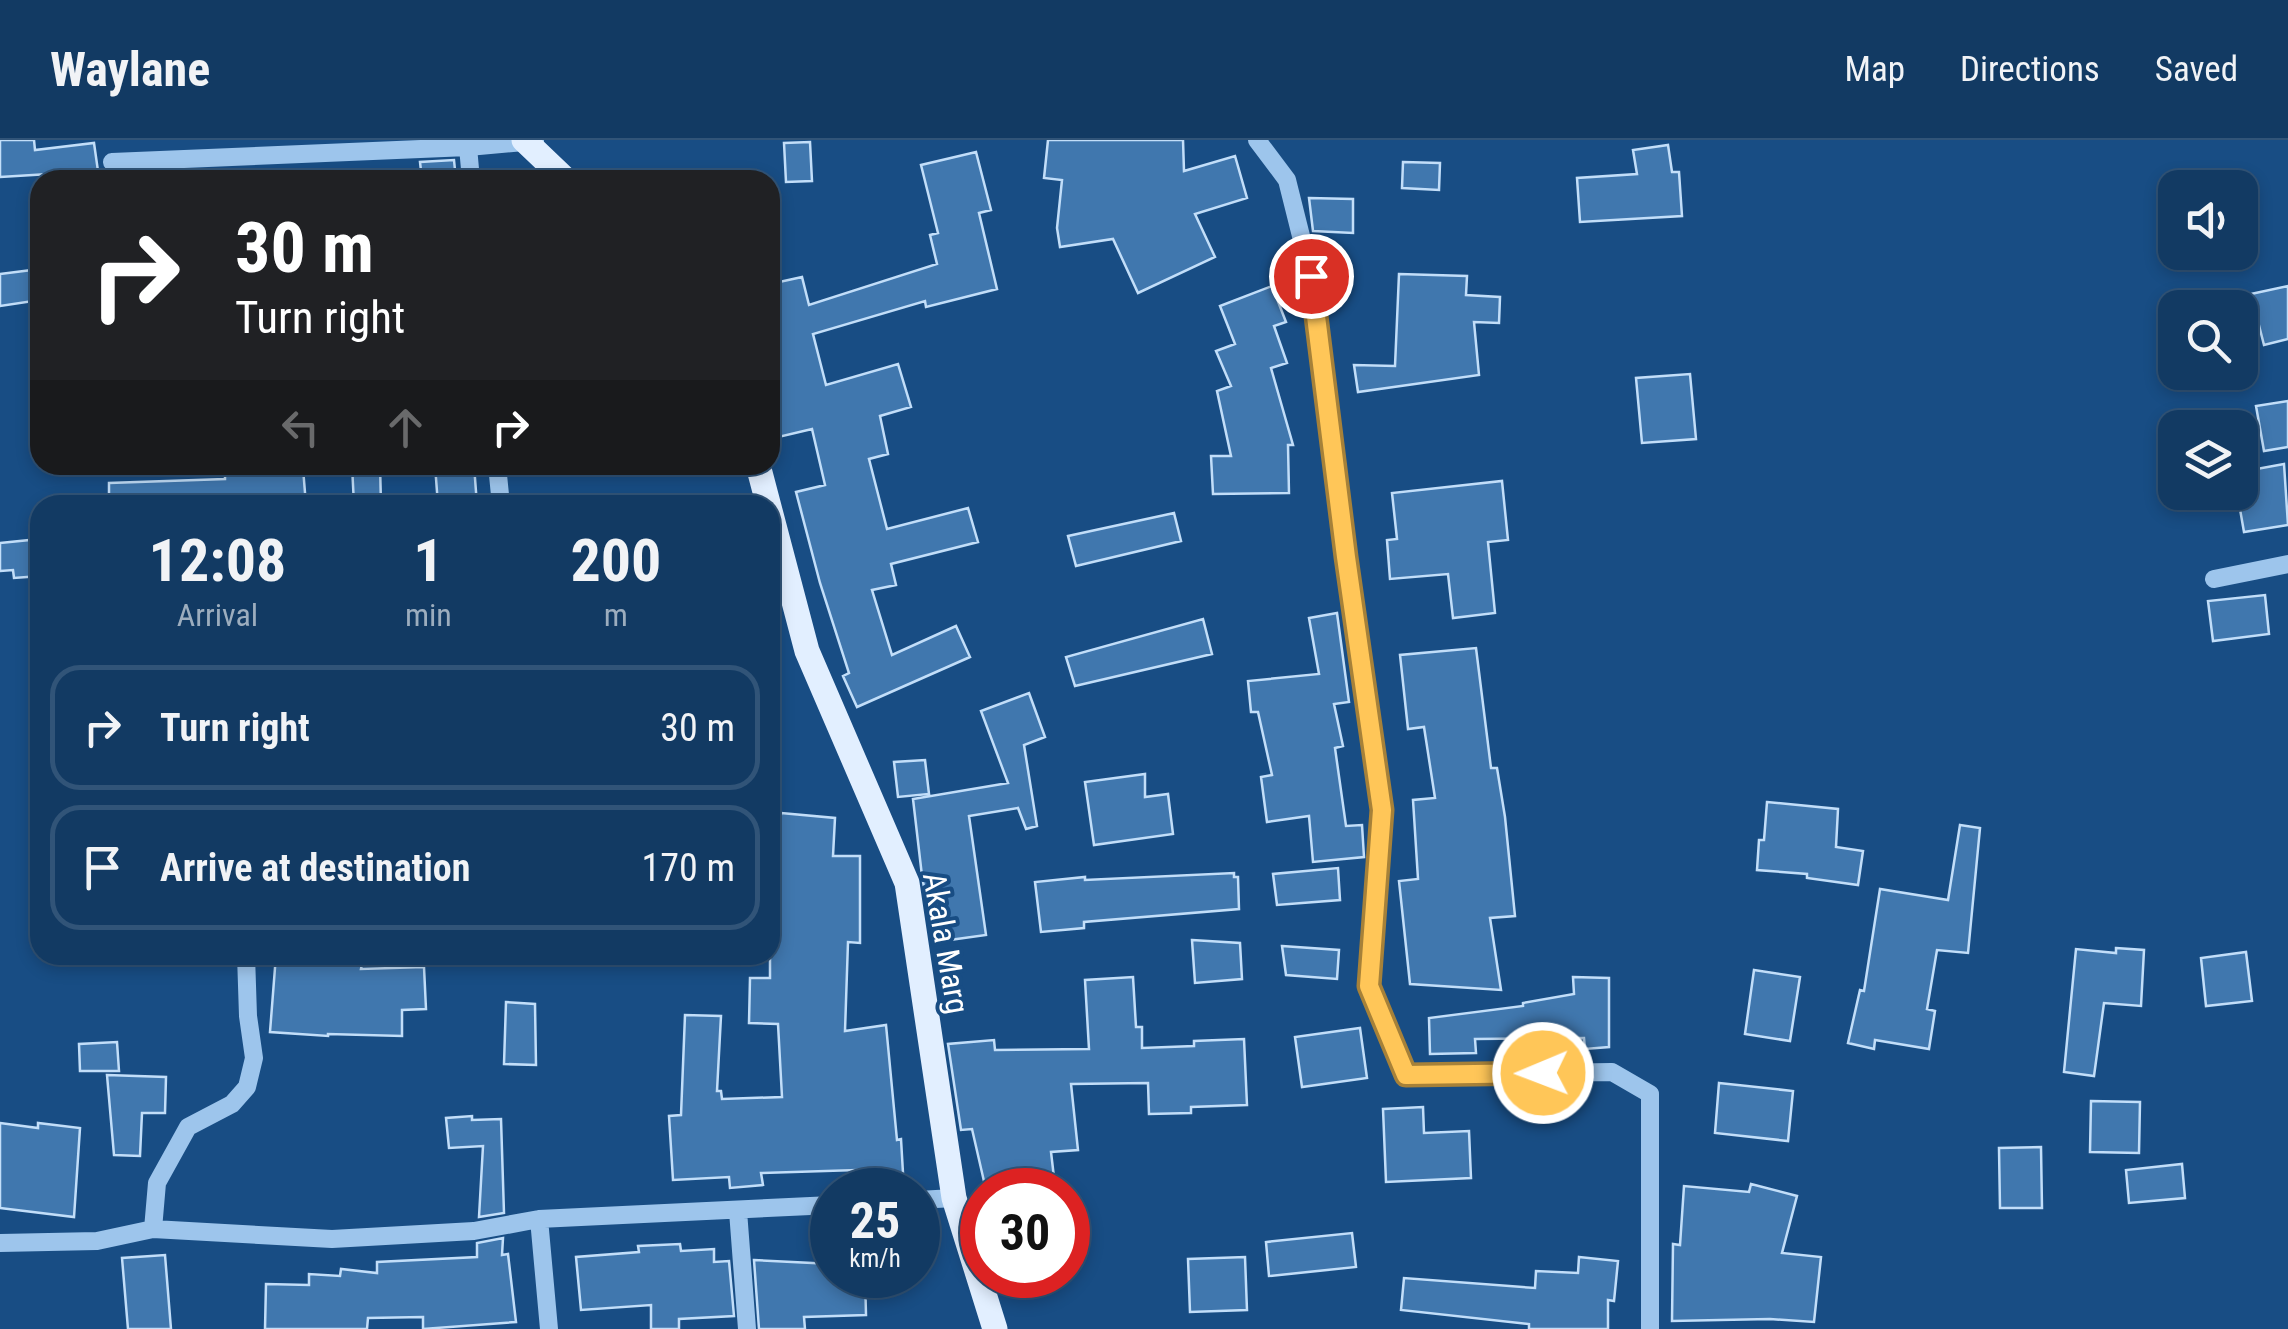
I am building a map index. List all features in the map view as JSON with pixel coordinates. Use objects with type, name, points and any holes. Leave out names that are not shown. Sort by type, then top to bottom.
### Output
[{"type":"main road","points":[[529,141],[557,170]]},
{"type":"main road","name":"Akala Marg","points":[[780,549],[807,651],[907,883],[954,1198],[995,1329]]},
{"type":"street","points":[[1257,140],[1287,180],[1311,276],[1382,810],[1369,986],[1406,1075],[1612,1072],[1650,1094],[1650,1329]]},
{"type":"street","points":[[112,162],[529,141]]},
{"type":"street","points":[[468,147],[470,170]]},
{"type":"street","points":[[2214,579],[2288,564]]},
{"type":"street","points":[[153,1229],[157,1183],[188,1126],[232,1104],[246,1087],[254,1058],[246,965]]},
{"type":"street","points":[[940,1199],[954,1198]]},
{"type":"street","points":[[0,1243],[97,1241],[153,1229],[332,1238],[474,1231],[539,1218],[810,1206]]},
{"type":"street","points":[[738,1211],[746,1329]]},
{"type":"street","points":[[539,1218],[549,1329]]},
{"type":"building","points":[[0,140],[34,140],[35,150],[94,143],[98,170],[30,170],[30,175],[0,177]]},
{"type":"building","points":[[1048,140],[1183,140],[1184,171],[1235,156],[1247,198],[1195,214],[1215,257],[1138,293],[1113,239],[1060,247],[1057,228],[1062,180],[1044,178]]},
{"type":"building","points":[[810,142],[812,181],[786,182],[784,143]]},
{"type":"building","points":[[1668,145],[1672,172],[1679,172],[1682,216],[1580,222],[1577,178],[1637,174],[1633,150]]},
{"type":"building","points":[[976,152],[991,210],[979,213],[997,289],[926,307],[925,301],[813,334],[826,385],[898,364],[911,407],[880,416],[888,454],[869,459],[887,529],[968,508],[978,542],[891,564],[896,585],[872,590],[892,655],[956,626],[970,657],[857,707],[843,676],[849,673],[796,492],[825,485],[812,429],[780,437],[780,282],[802,277],[809,305],[937,264],[930,235],[938,233],[921,165]]},
{"type":"building","points":[[454,160],[455,170],[421,170],[420,162]]},
{"type":"building","points":[[1403,162],[1440,163],[1439,190],[1402,188]]},
{"type":"building","points":[[1309,198],[1353,199],[1353,233],[1313,231]]},
{"type":"building","points":[[30,270],[30,302],[0,306],[0,274]]},
{"type":"building","points":[[1399,274],[1467,276],[1466,295],[1500,297],[1499,323],[1474,322],[1479,375],[1358,392],[1354,365],[1395,366]]},
{"type":"building","points":[[1272,286],[1286,322],[1274,326],[1287,363],[1271,368],[1293,445],[1288,445],[1289,493],[1213,494],[1211,456],[1231,456],[1217,391],[1231,386],[1216,351],[1235,344],[1220,306]]},
{"type":"building","points":[[2288,286],[2288,339],[2264,345],[2258,321],[2258,292]]},
{"type":"building","points":[[1690,374],[1696,439],[1642,443],[1636,378]]},
{"type":"building","points":[[2288,401],[2288,447],[2264,451],[2256,406]]},
{"type":"building","points":[[2284,464],[2288,525],[2244,532],[2240,510],[2258,510],[2258,469]]},
{"type":"building","points":[[225,475],[304,475],[305,495],[109,495],[109,483],[225,479]]},
{"type":"building","points":[[352,475],[380,475],[381,495],[354,495]]},
{"type":"building","points":[[436,475],[475,475],[476,495],[437,495]]},
{"type":"building","points":[[1502,481],[1508,540],[1488,542],[1495,613],[1453,618],[1448,574],[1390,579],[1387,540],[1397,539],[1392,493]]},
{"type":"building","points":[[1174,513],[1181,541],[1076,566],[1068,536]]},
{"type":"building","points":[[30,540],[30,577],[14,578],[13,570],[0,571],[0,543]]},
{"type":"building","points":[[2265,595],[2269,634],[2213,641],[2208,601]]},
{"type":"building","points":[[1337,613],[1349,702],[1334,704],[1343,746],[1335,748],[1346,826],[1362,825],[1364,857],[1313,862],[1309,816],[1267,822],[1261,777],[1272,775],[1258,712],[1251,712],[1248,681],[1319,674],[1309,618]]},
{"type":"building","points":[[1203,619],[1212,654],[1075,686],[1066,657]]},
{"type":"building","points":[[1476,648],[1491,768],[1497,768],[1505,817],[1515,916],[1490,918],[1501,990],[1410,984],[1399,881],[1418,879],[1413,800],[1435,798],[1424,727],[1408,729],[1400,655]]},
{"type":"building","points":[[1029,693],[1045,737],[1024,745],[1037,826],[1026,829],[1018,808],[969,816],[986,935],[935,942],[913,799],[1008,783],[981,711]]},
{"type":"building","points":[[925,760],[929,794],[898,797],[894,762]]},
{"type":"building","points":[[1145,774],[1145,797],[1168,794],[1173,834],[1094,845],[1085,782]]},
{"type":"building","points":[[1767,802],[1838,809],[1836,847],[1863,851],[1858,885],[1807,878],[1807,874],[1757,870]]},
{"type":"building","points":[[781,813],[835,818],[833,856],[860,856],[860,943],[848,942],[845,1031],[886,1025],[903,1168],[810,1168],[810,1171],[761,1173],[763,1185],[730,1188],[729,1177],[673,1180],[669,1116],[681,1115],[685,1015],[721,1016],[717,1091],[721,1091],[722,1099],[782,1097],[778,1024],[749,1023],[750,978],[770,978],[770,965],[780,965]]},
{"type":"building","points":[[1960,825],[1980,828],[1968,953],[1937,950],[1927,1009],[1935,1011],[1929,1049],[1875,1040],[1874,1049],[1848,1043],[1860,990],[1864,991],[1880,889],[1948,900]]},
{"type":"building","points":[[1338,868],[1340,900],[1277,905],[1273,874]]},
{"type":"building","points":[[1234,873],[1238,877],[1239,909],[1084,922],[1084,928],[1041,932],[1035,882]]},
{"type":"building","points":[[1192,940],[1240,943],[1242,979],[1195,983]]},
{"type":"building","points":[[1282,946],[1339,950],[1337,979],[1286,975]]},
{"type":"building","points":[[2116,948],[2144,950],[2141,1006],[2104,1003],[2094,1076],[2064,1072],[2076,949],[2116,953]]},
{"type":"building","points":[[2246,952],[2252,1001],[2206,1006],[2201,958]]},
{"type":"building","points":[[275,965],[424,967],[426,1009],[402,1010],[402,1036],[270,1032]]},
{"type":"building","points":[[1754,970],[1800,977],[1790,1041],[1745,1034]]},
{"type":"building","points":[[1133,977],[1136,1027],[1142,1027],[1142,1048],[1244,1039],[1247,1105],[1191,1107],[1191,1113],[1149,1114],[1148,1083],[1071,1084],[1078,1150],[1051,1152],[1053,1168],[981,1168],[972,1129],[961,1130],[948,1044],[994,1040],[995,1050],[1089,1049],[1085,980]]},
{"type":"building","points":[[1573,977],[1609,978],[1609,1047],[1585,1049],[1584,1038],[1475,1039],[1476,1053],[1430,1054],[1429,1018],[1523,1006],[1574,994]]},
{"type":"building","points":[[506,1002],[535,1004],[536,1065],[504,1064]]},
{"type":"building","points":[[1360,1028],[1367,1078],[1302,1087],[1295,1037]]},
{"type":"building","points":[[117,1042],[119,1071],[80,1071],[79,1044]]},
{"type":"building","points":[[107,1075],[166,1077],[165,1113],[142,1113],[140,1156],[114,1155]]},
{"type":"building","points":[[1719,1083],[1793,1091],[1788,1141],[1715,1133]]},
{"type":"building","points":[[2091,1101],[2140,1102],[2139,1153],[2090,1152]]},
{"type":"building","points":[[1423,1107],[1424,1133],[1469,1131],[1471,1178],[1386,1182],[1383,1109]]},
{"type":"building","points":[[472,1116],[472,1120],[501,1119],[504,1213],[479,1217],[483,1146],[449,1148],[446,1118]]},
{"type":"building","points":[[0,1123],[80,1128],[74,1217],[0,1208]]},
{"type":"building","points":[[2041,1147],[2042,1208],[2000,1208],[1999,1148]]},
{"type":"building","points":[[2182,1164],[2185,1198],[2129,1203],[2126,1170]]},
{"type":"building","points":[[1751,1184],[1797,1196],[1782,1253],[1821,1257],[1814,1322],[1672,1321],[1673,1244],[1680,1245],[1684,1186],[1749,1192]]},
{"type":"building","points":[[1352,1233],[1356,1267],[1269,1276],[1266,1242]]},
{"type":"building","points":[[503,1238],[502,1255],[508,1254],[516,1322],[423,1329],[423,1317],[368,1318],[367,1329],[265,1329],[266,1284],[309,1285],[309,1274],[340,1276],[341,1269],[377,1273],[377,1262],[477,1257],[477,1243]]},
{"type":"building","points":[[680,1244],[681,1251],[714,1249],[714,1262],[729,1261],[734,1316],[679,1319],[679,1329],[651,1329],[651,1305],[581,1310],[576,1257],[639,1252],[638,1246]]},
{"type":"building","points":[[165,1255],[171,1329],[128,1329],[122,1258]]},
{"type":"building","points":[[1245,1257],[1247,1310],[1190,1312],[1188,1259]]},
{"type":"building","points":[[1579,1257],[1618,1261],[1614,1301],[1608,1300],[1608,1329],[1529,1329],[1529,1324],[1401,1310],[1404,1278],[1535,1288],[1536,1271],[1578,1273]]},
{"type":"building","points":[[754,1260],[810,1263],[810,1298],[866,1298],[866,1315],[804,1317],[805,1329],[759,1329]]},
{"type":"route","points":[[1311,276],[1382,810],[1369,986],[1406,1075],[1543,1073]]}]
